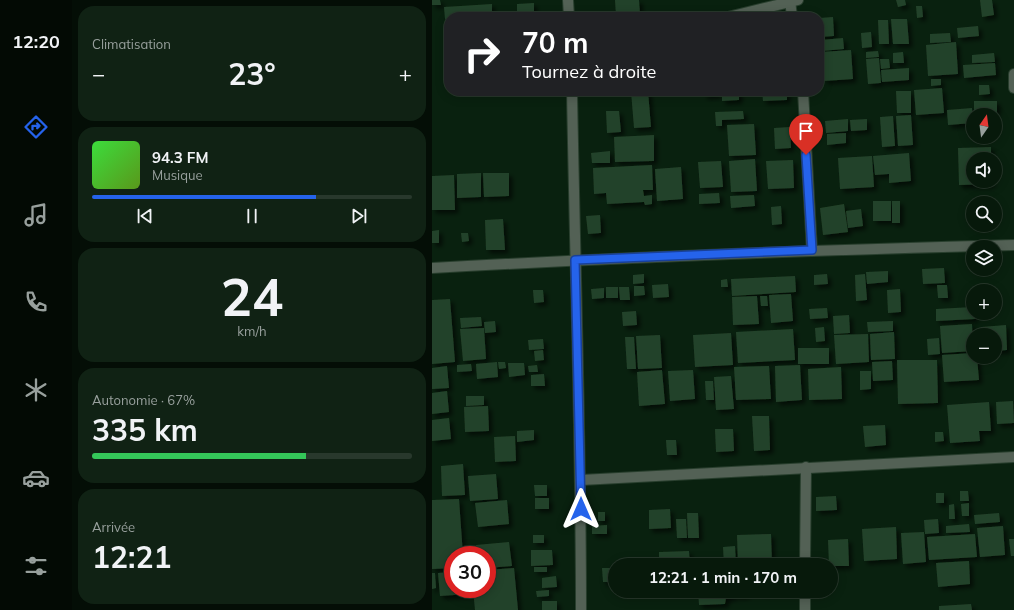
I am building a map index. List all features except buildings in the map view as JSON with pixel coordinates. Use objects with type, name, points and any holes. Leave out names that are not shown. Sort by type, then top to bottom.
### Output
[{"type":"street","points":[[568,0],[569,12]]},
{"type":"street","points":[[748,12],[792,1],[792,12]]},
{"type":"street","points":[[1014,74],[1014,88]]},
{"type":"street","points":[[572,96],[581,480],[581,610]]},
{"type":"street","points":[[803,96],[812,250]]},
{"type":"street","points":[[432,268],[575,260],[812,250],[1014,245]]},
{"type":"street","points":[[581,480],[1014,457]]},
{"type":"street","points":[[805,558],[806,468]]},
{"type":"street","points":[[805,598],[805,610]]},
{"type":"route","points":[[581,509],[575,260],[812,250],[806,155]]}]
